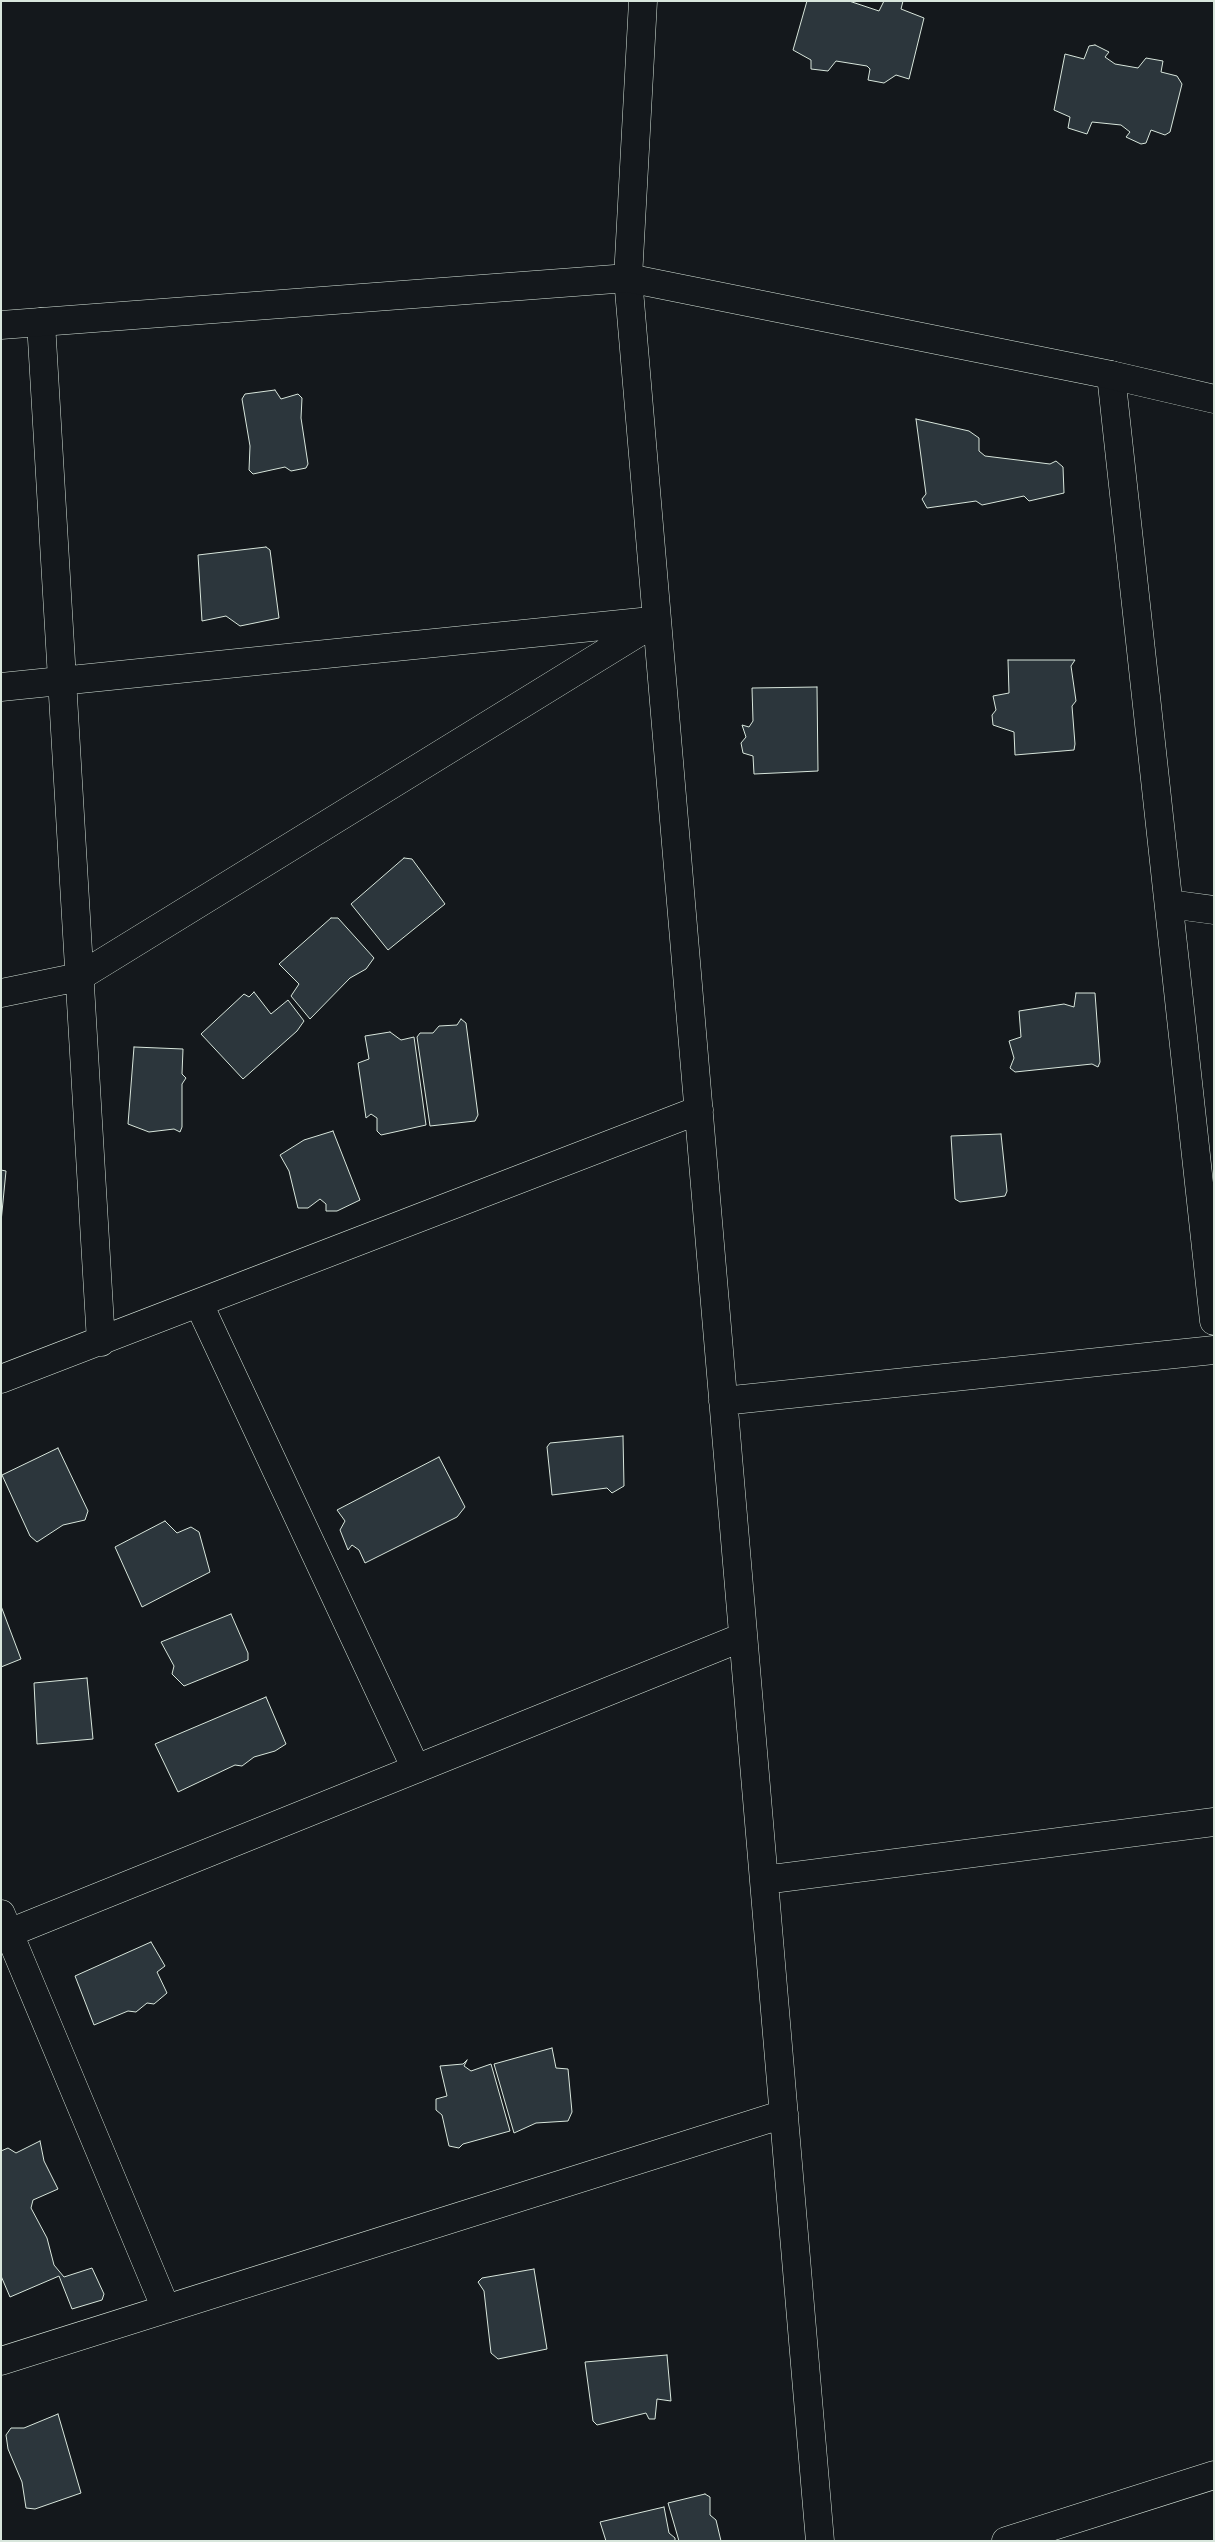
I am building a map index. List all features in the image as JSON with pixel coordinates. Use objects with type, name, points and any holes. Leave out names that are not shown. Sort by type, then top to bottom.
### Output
[{"type":"street","points":[[643,1],[628,278],[820,2541]]},
{"type":"street","points":[[1,325],[628,278],[1112,375],[1214,399]]},
{"type":"street","points":[[41,322],[101,1342]]},
{"type":"street","points":[[1112,375],[1214,1321]]},
{"type":"street","points":[[1,687],[657,621]]},
{"type":"street","points":[[1,993],[79,977],[657,621]]},
{"type":"street","points":[[1168,904],[1214,910]]},
{"type":"street","points":[[1,1379],[699,1110]]},
{"type":"street","points":[[199,1304],[416,1769]]},
{"type":"street","points":[[723,1401],[1214,1350]]},
{"type":"street","points":[[166,2309],[5,1923],[416,1769],[744,1637]]},
{"type":"street","points":[[764,1880],[1214,1822]]},
{"type":"street","points":[[1,2361],[784,2114]]},
{"type":"street","points":[[1006,2541],[1214,2475]]},
{"type":"building","points":[[807,1],[849,1],[879,11],[884,1],[903,1],[901,9],[924,18],[909,79],[896,75],[884,83],[868,80],[870,69],[867,66],[836,61],[828,71],[811,69],[811,60],[793,50]]},
{"type":"building","points":[[1095,45],[1109,52],[1105,57],[1115,64],[1138,68],[1146,58],[1163,61],[1161,72],[1177,76],[1182,84],[1170,132],[1165,135],[1151,130],[1146,143],[1141,144],[1126,137],[1130,132],[1121,125],[1092,122],[1087,134],[1068,128],[1070,117],[1054,110],[1065,54],[1084,59],[1089,46]]},
{"type":"building","points":[[275,390],[281,399],[298,394],[302,398],[301,418],[308,464],[306,468],[291,471],[285,467],[253,474],[249,470],[250,446],[242,399],[245,394]]},
{"type":"building","points":[[916,419],[969,431],[979,438],[979,451],[985,456],[1050,464],[1056,461],[1063,467],[1064,493],[1029,501],[1024,496],[982,505],[976,501],[927,508],[922,499],[926,494]]},
{"type":"building","points":[[266,547],[270,550],[279,618],[240,626],[226,616],[202,621],[198,555]]},
{"type":"building","points":[[1008,660],[1075,660],[1071,666],[1076,701],[1072,706],[1074,750],[1015,755],[1014,732],[993,725],[992,715],[996,710],[993,696],[1009,693]]},
{"type":"building","points":[[817,687],[818,771],[754,774],[753,756],[743,753],[741,743],[746,737],[742,725],[749,727],[753,721],[752,688]]},
{"type":"building","points":[[404,858],[412,859],[445,904],[388,950],[351,904]]},
{"type":"building","points":[[331,918],[338,918],[374,958],[366,969],[350,978],[310,1019],[291,996],[299,984],[279,964]]},
{"type":"building","points":[[254,992],[271,1014],[288,1000],[304,1021],[297,1031],[243,1079],[201,1034],[244,994],[249,997]]},
{"type":"building","points":[[1076,993],[1095,993],[1100,1062],[1098,1067],[1092,1064],[1015,1072],[1010,1068],[1014,1058],[1009,1041],[1021,1037],[1019,1011],[1064,1004],[1074,1007]]},
{"type":"building","points":[[461,1019],[466,1023],[478,1115],[475,1121],[430,1126],[417,1037],[420,1033],[433,1033],[439,1026],[457,1025]]},
{"type":"building","points":[[390,1032],[401,1040],[414,1037],[426,1125],[381,1135],[377,1131],[377,1118],[371,1114],[366,1118],[358,1063],[369,1059],[365,1036]]},
{"type":"building","points":[[134,1047],[183,1049],[182,1074],[186,1078],[182,1084],[182,1127],[180,1132],[174,1129],[149,1132],[128,1124]]},
{"type":"building","points":[[333,1131],[360,1200],[337,1211],[326,1211],[326,1204],[320,1199],[308,1208],[298,1208],[289,1171],[280,1155],[304,1140]]},
{"type":"building","points":[[1001,1134],[1007,1191],[1005,1196],[960,1202],[955,1199],[951,1136]]},
{"type":"building","points":[[1,1170],[6,1171],[1,1222]]},
{"type":"building","points":[[623,1436],[624,1486],[612,1493],[607,1488],[552,1495],[547,1447],[550,1443]]},
{"type":"building","points":[[58,1448],[88,1511],[85,1520],[63,1525],[37,1542],[30,1536],[2,1475]]},
{"type":"building","points":[[439,1457],[465,1507],[457,1517],[365,1563],[359,1550],[352,1545],[348,1550],[340,1530],[345,1521],[337,1510]]},
{"type":"building","points":[[165,1521],[177,1533],[191,1527],[199,1532],[210,1572],[142,1607],[115,1547]]},
{"type":"building","points":[[1,1606],[21,1659],[1,1667]]},
{"type":"building","points":[[231,1614],[248,1653],[248,1660],[184,1686],[172,1674],[174,1666],[161,1642]]},
{"type":"building","points":[[87,1678],[93,1739],[37,1744],[34,1683]]},
{"type":"building","points":[[266,1697],[286,1744],[275,1751],[254,1757],[242,1766],[235,1765],[178,1792],[155,1744]]},
{"type":"building","points":[[151,1942],[165,1966],[157,1972],[167,1993],[154,2004],[147,2003],[136,2012],[128,2011],[94,2025],[75,1976]]},
{"type":"building","points":[[552,2048],[556,2068],[568,2069],[572,2112],[568,2121],[536,2123],[514,2133],[494,2064]]},
{"type":"building","points":[[467,2060],[464,2066],[471,2071],[491,2064],[510,2131],[463,2144],[459,2148],[449,2146],[442,2115],[436,2110],[436,2099],[447,2096],[440,2066],[463,2064]]},
{"type":"building","points":[[40,2141],[44,2161],[58,2189],[33,2200],[31,2208],[47,2238],[54,2265],[64,2277],[92,2268],[104,2294],[102,2300],[72,2309],[59,2276],[10,2297],[1,2276],[1,2151],[8,2148],[16,2153]]},
{"type":"building","points":[[534,2269],[547,2349],[498,2359],[491,2353],[484,2291],[478,2282],[482,2278]]},
{"type":"building","points":[[667,2355],[671,2401],[657,2399],[655,2419],[649,2419],[646,2413],[597,2425],[593,2421],[585,2362]]},
{"type":"building","points":[[58,2414],[81,2493],[35,2509],[26,2508],[22,2482],[8,2449],[6,2435],[11,2428],[24,2428]]},
{"type":"building","points":[[705,2494],[710,2497],[710,2515],[716,2520],[721,2541],[679,2541],[668,2503]]},
{"type":"building","points":[[664,2507],[669,2533],[675,2538],[675,2541],[606,2541],[600,2522]]}]
